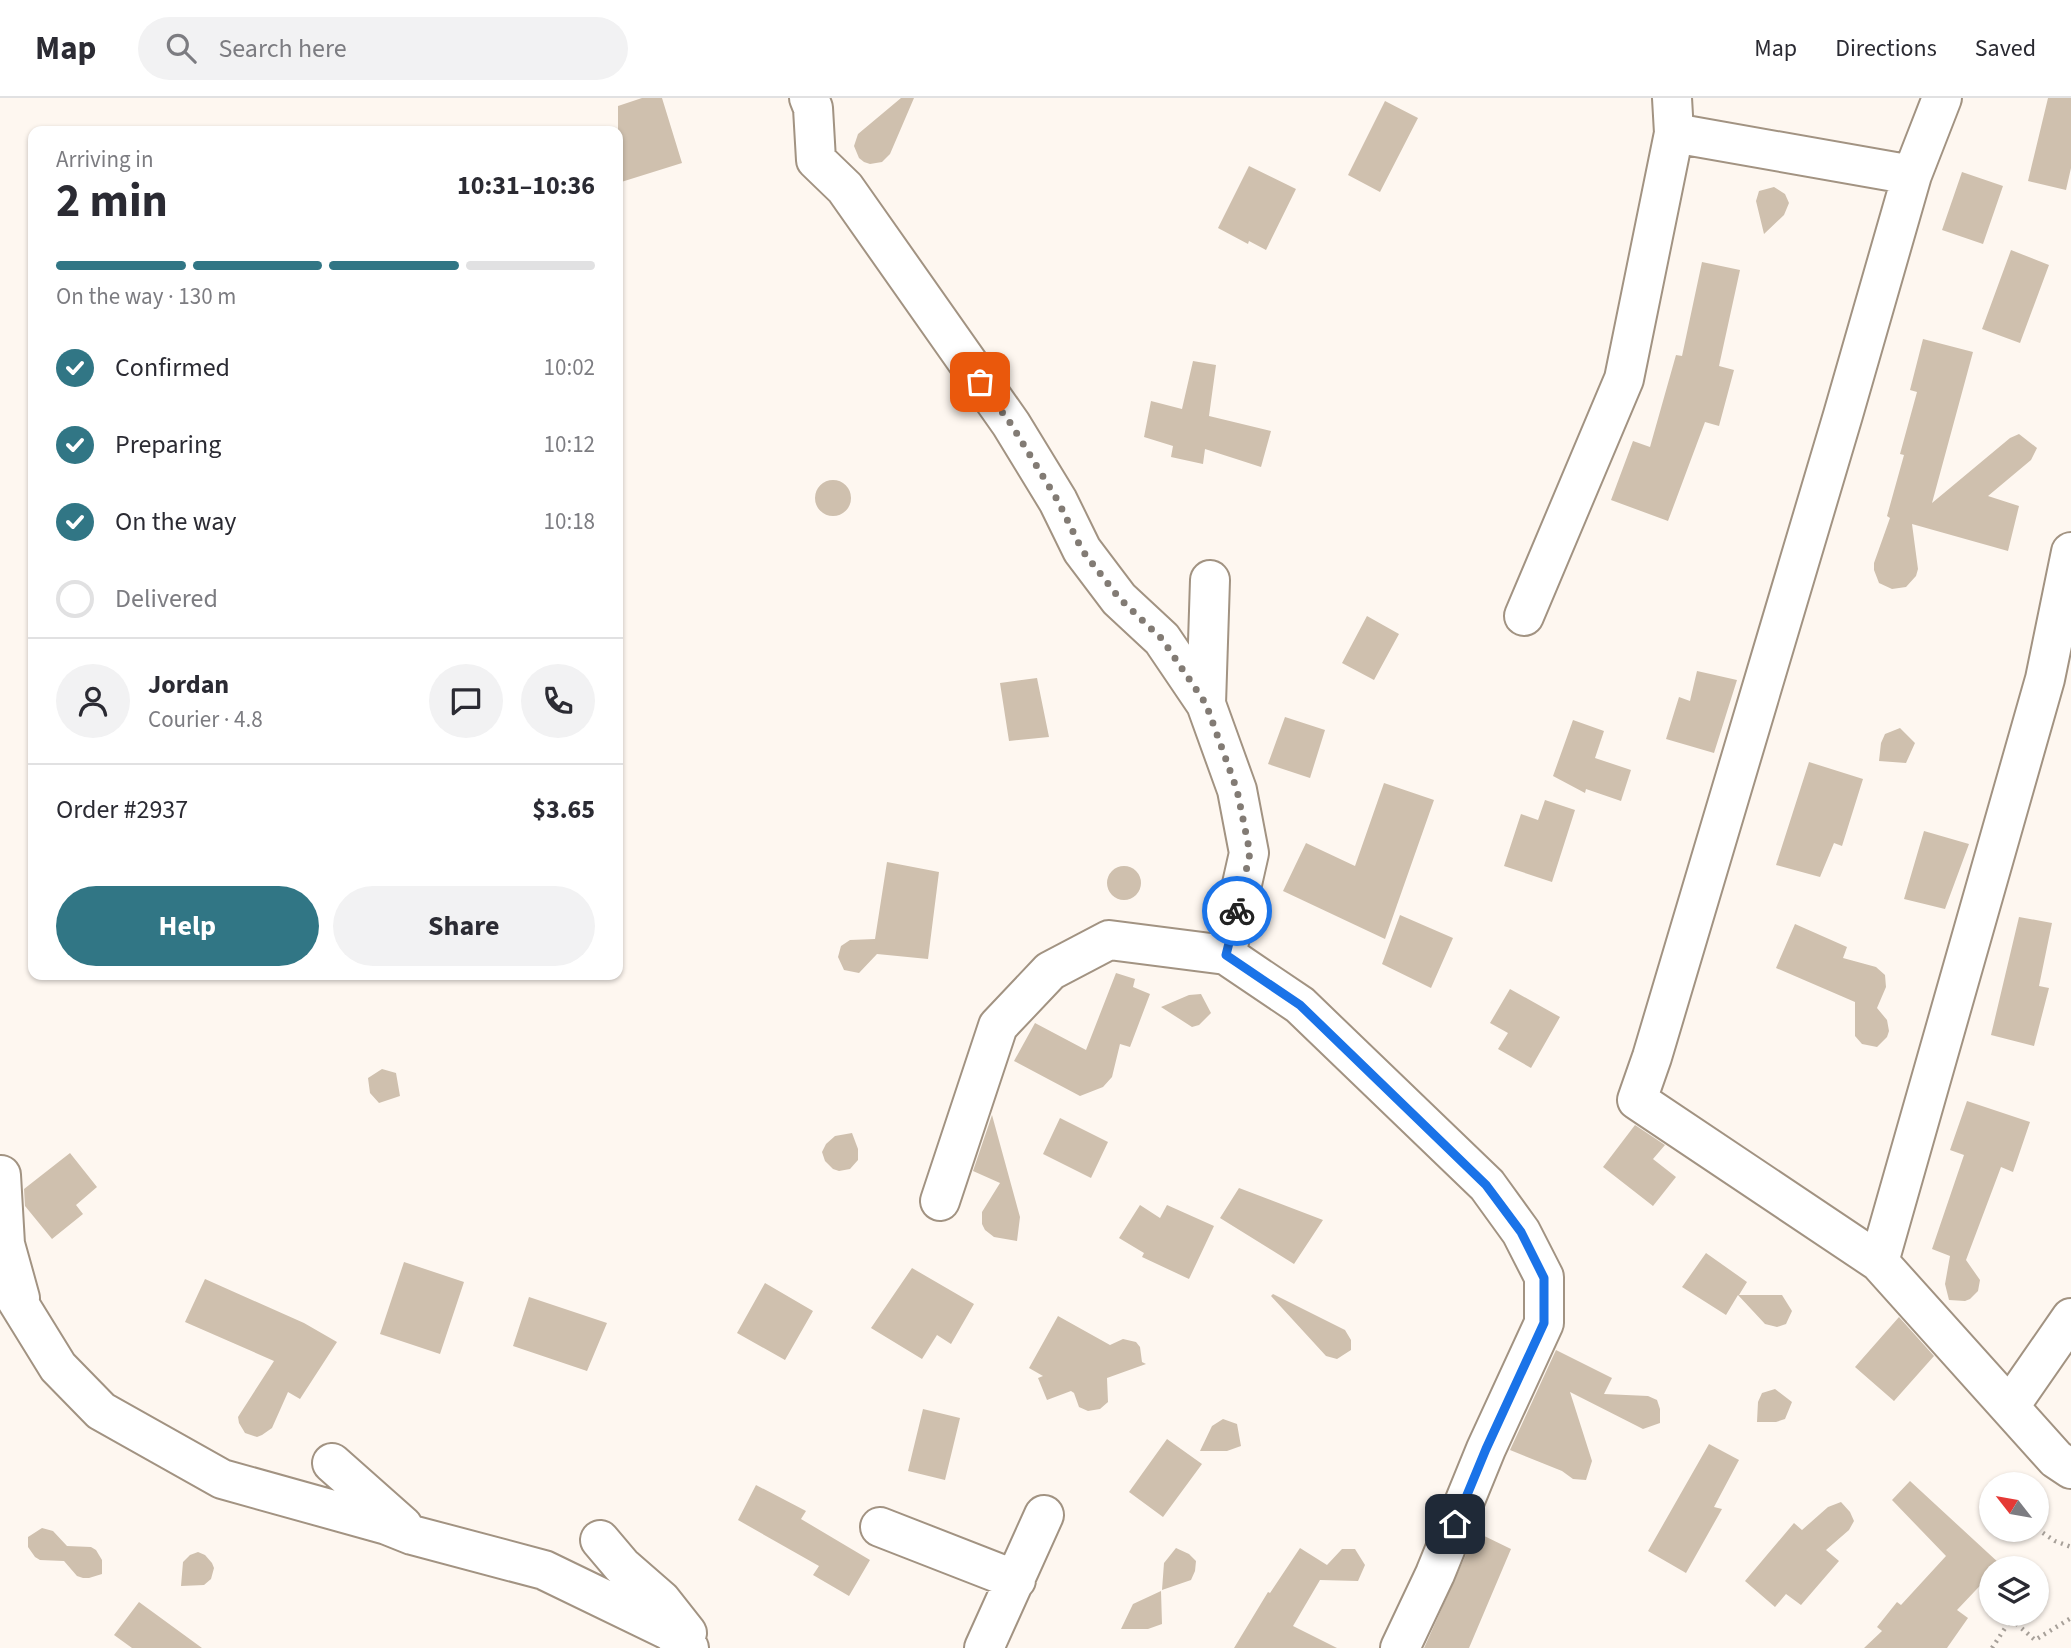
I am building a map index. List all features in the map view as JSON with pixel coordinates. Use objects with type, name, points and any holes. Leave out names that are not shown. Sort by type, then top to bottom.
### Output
[{"type":"street","points":[[808,98],[813,108],[816,160],[845,188],[1011,424],[1058,501],[1082,550],[1119,598],[1162,639],[1206,704],[1237,790],[1250,853],[1226,955]]},
{"type":"street","points":[[1942,98],[1912,175],[1832,455],[1637,1100],[1879,1262],[2056,1459],[2071,1469]]},
{"type":"street","points":[[1524,616],[1623,379],[1673,116],[1912,175]]},
{"type":"street","points":[[1879,1262],[2045,679],[2071,552]]},
{"type":"street","points":[[1206,704],[1210,580]]},
{"type":"street","points":[[940,1201],[998,1026],[1050,971],[1109,940],[1226,955],[1300,1005],[1486,1185],[1521,1232],[1544,1278],[1544,1323],[1400,1648]]},
{"type":"street","points":[[1,1175],[5,1244],[23,1311]]},
{"type":"street","points":[[0,1273],[58,1367],[101,1410],[222,1479],[387,1525],[412,1535],[544,1570],[670,1631],[690,1648]]},
{"type":"street","points":[[2010,1406],[2071,1318]]},
{"type":"street","points":[[332,1462],[412,1535]]},
{"type":"street","points":[[984,1648],[1044,1514]]},
{"type":"street","points":[[880,1527],[1016,1580]]},
{"type":"street","points":[[600,1540],[622,1566],[661,1600],[700,1648]]},
{"type":"path","points":[[2049,1537],[2071,1547]]},
{"type":"path","points":[[1992,1648],[2011,1619],[2035,1640],[2071,1618]]},
{"type":"building","points":[[642,98],[662,98],[682,163],[623,181],[623,126],[618,126],[618,106]]},
{"type":"building","points":[[901,98],[914,98],[890,154],[882,162],[864,162],[859,158],[854,146],[858,134]]},
{"type":"building","points":[[2048,98],[2071,98],[2071,168],[2066,190],[2028,181]]},
{"type":"building","points":[[1385,101],[1418,118],[1380,192],[1348,175]]},
{"type":"building","points":[[1249,166],[1296,189],[1266,250],[1218,228]]},
{"type":"building","points":[[1962,172],[2003,186],[1983,244],[1942,230]]},
{"type":"building","points":[[1774,187],[1785,194],[1789,203],[1784,215],[1764,234],[1756,201],[1759,191]]},
{"type":"building","points":[[2011,250],[2049,265],[2020,343],[1982,329]]},
{"type":"building","points":[[1702,262],[1740,270],[1719,366],[1734,370],[1719,426],[1705,422],[1668,521],[1611,500],[1633,441],[1650,447],[1676,355],[1682,356]]},
{"type":"building","points":[[1923,339],[1973,352],[1932,503],[2010,438],[2019,434],[2037,448],[2031,460],[1988,496],[2019,506],[2008,551],[1912,524],[1918,569],[1916,576],[1906,587],[1892,589],[1879,583],[1874,563],[1890,518],[1887,516],[1904,455],[1900,454],[1917,392],[1910,390]]},
{"type":"building","points":[[1193,361],[1216,365],[1209,416],[1271,431],[1261,467],[1205,449],[1203,464],[1171,457],[1173,446],[1144,437],[1151,401],[1182,409]]},
{"type":"building","points":[[833,480],[846,485],[851,498],[846,511],[833,516],[820,511],[815,498],[820,485]]},
{"type":"building","points":[[1367,616],[1399,634],[1374,680],[1342,663]]},
{"type":"building","points":[[1697,671],[1737,680],[1714,753],[1666,739],[1679,697],[1690,701]]},
{"type":"building","points":[[1037,678],[1049,737],[1009,741],[1000,683]]},
{"type":"building","points":[[1285,717],[1325,730],[1310,778],[1268,764]]},
{"type":"building","points":[[1573,720],[1604,731],[1595,758],[1631,770],[1621,801],[1586,789],[1585,793],[1553,776]]},
{"type":"building","points":[[1900,728],[1915,743],[1906,763],[1879,761],[1885,734]]},
{"type":"building","points":[[1809,762],[1863,779],[1842,846],[1834,843],[1820,877],[1776,865]]},
{"type":"building","points":[[1384,783],[1434,800],[1385,939],[1283,891],[1306,843],[1355,866]]},
{"type":"building","points":[[1545,800],[1575,810],[1552,882],[1504,866],[1521,814],[1538,820]]},
{"type":"building","points":[[1924,831],[1969,844],[1945,909],[1904,899]]},
{"type":"building","points":[[887,862],[939,872],[928,959],[877,954],[859,973],[844,970],[838,957],[841,946],[850,940],[875,939]]},
{"type":"building","points":[[1124,866],[1136,871],[1141,883],[1136,895],[1124,900],[1112,895],[1107,883],[1112,871]]},
{"type":"building","points":[[1400,915],[1453,938],[1431,988],[1382,964]]},
{"type":"building","points":[[2019,917],[2052,923],[2039,986],[2049,988],[2034,1046],[1991,1035]]},
{"type":"building","points":[[1795,924],[1847,947],[1843,958],[1876,967],[1885,975],[1886,987],[1877,1008],[1887,1020],[1889,1031],[1877,1047],[1862,1044],[1855,1036],[1855,1002],[1776,968]]},
{"type":"building","points":[[1116,973],[1135,979],[1133,987],[1150,994],[1130,1047],[1120,1044],[1112,1077],[1103,1087],[1080,1096],[1014,1061],[1035,1023],[1086,1050]]},
{"type":"building","points":[[1510,989],[1560,1017],[1531,1068],[1498,1049],[1508,1033],[1490,1023]]},
{"type":"building","points":[[1201,994],[1211,1013],[1199,1025],[1192,1027],[1161,1007],[1189,995]]},
{"type":"building","points":[[382,1069],[396,1073],[400,1096],[379,1103],[370,1093],[368,1078]]},
{"type":"building","points":[[1967,1101],[2030,1122],[2013,1172],[2001,1167],[1966,1260],[1980,1280],[1978,1291],[1965,1301],[1949,1300],[1945,1284],[1950,1256],[1932,1249],[1964,1155],[1950,1150]]},
{"type":"building","points":[[992,1115],[1020,1217],[1017,1241],[994,1237],[982,1224],[982,1212],[1000,1183],[973,1171]]},
{"type":"building","points":[[1060,1118],[1108,1142],[1091,1178],[1043,1154]]},
{"type":"building","points":[[1635,1125],[1665,1145],[1653,1159],[1676,1177],[1653,1206],[1603,1167]]},
{"type":"building","points":[[852,1133],[858,1149],[858,1160],[850,1169],[833,1169],[825,1161],[822,1152],[826,1144],[835,1136]]},
{"type":"building","points":[[70,1153],[97,1187],[76,1205],[83,1214],[52,1239],[25,1206],[24,1189]]},
{"type":"building","points":[[1239,1188],[1323,1220],[1294,1264],[1220,1218]]},
{"type":"building","points":[[1140,1205],[1160,1218],[1167,1205],[1214,1226],[1189,1279],[1142,1257],[1144,1253],[1119,1238]]},
{"type":"building","points":[[1706,1253],[1747,1282],[1739,1295],[1782,1295],[1792,1311],[1786,1324],[1777,1327],[1765,1324],[1738,1295],[1726,1315],[1682,1287]]},
{"type":"building","points":[[404,1262],[464,1282],[440,1354],[380,1334]]},
{"type":"building","points":[[912,1268],[974,1304],[951,1344],[937,1335],[922,1359],[871,1328]]},
{"type":"building","points":[[205,1279],[304,1323],[337,1342],[300,1399],[288,1392],[272,1428],[257,1437],[245,1433],[238,1417],[274,1361],[185,1322]]},
{"type":"building","points":[[765,1283],[813,1311],[785,1360],[737,1333]]},
{"type":"building","points":[[1273,1294],[1345,1330],[1351,1340],[1351,1350],[1337,1359],[1326,1356],[1271,1296]]},
{"type":"building","points":[[529,1297],[607,1323],[587,1371],[513,1346]]},
{"type":"building","points":[[1058,1316],[1110,1345],[1123,1339],[1136,1342],[1140,1347],[1142,1362],[1146,1364],[1107,1378],[1108,1402],[1100,1409],[1088,1411],[1079,1407],[1071,1391],[1047,1400],[1038,1378],[1043,1376],[1029,1368]]},
{"type":"building","points":[[1899,1317],[1934,1356],[1894,1401],[1855,1367]]},
{"type":"building","points":[[1556,1350],[1612,1378],[1604,1394],[1648,1396],[1657,1400],[1660,1409],[1660,1423],[1643,1429],[1570,1392],[1592,1461],[1586,1480],[1573,1479],[1562,1471],[1510,1450]]},
{"type":"building","points":[[1775,1389],[1792,1402],[1785,1419],[1757,1422],[1758,1402],[1762,1393]]},
{"type":"building","points":[[923,1409],[960,1418],[945,1480],[908,1471]]},
{"type":"building","points":[[1223,1419],[1237,1424],[1241,1446],[1227,1451],[1200,1451],[1212,1426]]},
{"type":"building","points":[[1167,1439],[1202,1464],[1163,1517],[1129,1492]]},
{"type":"building","points":[[1709,1444],[1739,1460],[1714,1507],[1722,1509],[1686,1573],[1648,1551]]},
{"type":"building","points":[[1910,1481],[1991,1556],[1979,1556],[1979,1587],[1957,1610],[1968,1618],[1947,1648],[1864,1648],[1882,1631],[1877,1627],[1897,1602],[1901,1605],[1946,1556],[1892,1500]]},
{"type":"building","points":[[756,1485],[806,1511],[801,1519],[870,1560],[849,1596],[813,1575],[819,1566],[738,1520]]},
{"type":"building","points":[[1841,1502],[1854,1521],[1849,1530],[1826,1550],[1839,1561],[1801,1605],[1786,1594],[1775,1607],[1745,1581],[1794,1523],[1802,1530],[1828,1507]]},
{"type":"building","points":[[42,1528],[53,1531],[67,1546],[91,1547],[96,1550],[102,1560],[102,1574],[83,1578],[77,1576],[64,1561],[40,1560],[35,1557],[28,1547],[28,1537]]},
{"type":"building","points":[[1476,1532],[1511,1549],[1469,1648],[1424,1648]]},
{"type":"building","points":[[1176,1548],[1196,1561],[1195,1571],[1191,1580],[1162,1590],[1164,1563]]},
{"type":"building","points":[[1300,1548],[1327,1565],[1342,1549],[1355,1549],[1365,1565],[1358,1581],[1320,1580],[1293,1626],[1337,1648],[1234,1648],[1268,1592],[1270,1593]]},
{"type":"building","points":[[198,1552],[212,1563],[214,1568],[211,1579],[204,1585],[181,1586],[183,1562]]},
{"type":"building","points":[[1161,1591],[1162,1624],[1148,1629],[1121,1629],[1133,1604]]},
{"type":"building","points":[[139,1602],[202,1648],[132,1648],[114,1635]]},
{"type":"way so far","points":[[980,382],[1011,424],[1058,501],[1082,550],[1119,598],[1162,639],[1206,704],[1237,790],[1250,853],[1237,911]]},
{"type":"route","points":[[1237,911],[1226,955],[1300,1005],[1486,1185],[1521,1232],[1544,1278],[1544,1323],[1455,1524]]}]
